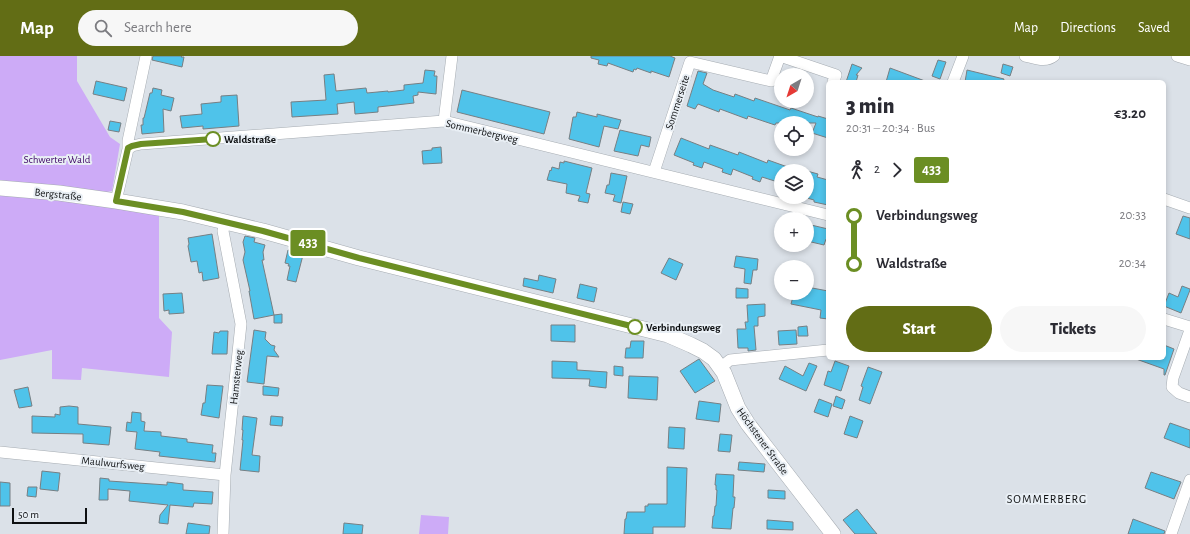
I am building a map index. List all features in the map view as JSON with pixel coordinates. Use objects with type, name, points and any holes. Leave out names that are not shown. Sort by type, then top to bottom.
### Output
[{"type":"main road","name":"Bergstraße","points":[[0,188],[59,193],[116,201]]},
{"type":"main road","name":"Höchstener Straße","points":[[116,201],[183,212],[225,222],[293,239],[359,258],[679,339],[703,351],[714,359],[724,374],[738,408],[748,424],[834,534]]},
{"type":"street","points":[[116,201],[146,56]]},
{"type":"street","points":[[444,121],[452,56]]},
{"type":"street","name":"Sommerseite","points":[[654,172],[690,62],[771,81],[780,56],[836,75],[834,80]]},
{"type":"street","points":[[954,80],[963,56]]},
{"type":"street","points":[[1025,56],[1044,60],[1048,60],[1054,56]]},
{"type":"street","points":[[1177,56],[1190,60]]},
{"type":"street","name":"Sommerbergweg","points":[[128,148],[141,144],[444,121],[826,215]]},
{"type":"street","points":[[1166,200],[1190,208]]},
{"type":"street","name":"Hamsterweg","points":[[222,534],[225,476],[241,324],[223,231],[225,222]]},
{"type":"street","points":[[1166,320],[1190,327]]},
{"type":"street","points":[[1190,330],[1173,378],[1172,387],[1179,393],[1190,397]]},
{"type":"street","points":[[720,368],[730,360],[826,350]]},
{"type":"street","name":"Maulwurfsweg","points":[[0,452],[225,476]]},
{"type":"street","points":[[1171,534],[1190,480]]},
{"type":"green space","name":"Schwerter Wald","points":[[0,56],[77,56],[77,81],[110,137],[120,144],[112,191],[102,193],[159,215],[159,318],[172,332],[169,377],[82,368],[81,380],[52,379],[52,350],[0,360]]},
{"type":"green space","points":[[421,515],[449,517],[448,534],[419,534]]},
{"type":"building","points":[[153,56],[182,56],[181,57],[184,57],[182,67],[152,60]]},
{"type":"building","points":[[591,56],[670,56],[675,58],[669,77],[637,68],[636,70],[634,69],[633,72],[608,63],[607,66],[598,64],[599,60],[591,58]]},
{"type":"building","points":[[938,60],[946,62],[940,79],[932,76]]},
{"type":"building","points":[[852,64],[862,68],[856,75],[858,75],[857,80],[847,80]]},
{"type":"building","points":[[1003,64],[1013,67],[1010,76],[1001,73]]},
{"type":"building","points":[[890,68],[922,80],[887,80]]},
{"type":"building","points":[[425,70],[435,71],[434,76],[437,76],[436,94],[418,92],[418,95],[413,96],[414,103],[378,107],[378,112],[355,114],[354,102],[337,104],[338,114],[292,117],[291,102],[326,100],[324,75],[334,74],[336,91],[366,88],[367,93],[388,92],[404,90],[404,85],[423,83]]},
{"type":"building","points":[[967,70],[1004,79],[1004,80],[965,80]]},
{"type":"building","points":[[698,71],[707,73],[703,84],[713,90],[734,97],[735,94],[754,101],[755,98],[774,105],[774,108],[784,108],[790,110],[791,108],[826,118],[826,137],[814,134],[816,123],[814,123],[814,116],[774,116],[774,125],[748,116],[747,119],[720,109],[719,112],[698,104],[695,109],[687,106]]},
{"type":"building","points":[[96,81],[127,88],[124,101],[93,94]]},
{"type":"building","points":[[153,88],[162,90],[161,95],[174,98],[171,111],[163,109],[164,132],[142,134],[141,125],[143,125],[143,118],[150,93],[152,93]]},
{"type":"building","points":[[462,90],[550,112],[544,134],[457,112]]},
{"type":"building","points":[[237,95],[239,126],[203,129],[203,126],[182,128],[180,116],[202,114],[201,104],[221,102],[221,96]]},
{"type":"building","points":[[577,112],[597,117],[597,114],[621,120],[618,129],[604,126],[599,147],[569,139],[573,117],[576,117]]},
{"type":"building","points":[[110,121],[121,123],[119,132],[108,130]]},
{"type":"building","points":[[620,130],[651,137],[649,147],[641,145],[638,156],[614,151]]},
{"type":"building","points":[[681,138],[709,149],[710,145],[738,155],[739,152],[767,163],[768,160],[779,164],[774,164],[774,181],[762,177],[760,182],[752,179],[753,177],[733,169],[731,175],[722,172],[723,169],[704,162],[702,168],[674,155]]},
{"type":"building","points":[[441,147],[442,163],[423,164],[422,151]]},
{"type":"building","points":[[564,161],[592,168],[586,193],[590,194],[588,203],[578,201],[580,196],[566,193],[567,184],[547,180],[552,167],[559,169],[560,162],[564,163]]},
{"type":"building","points":[[611,173],[627,176],[621,203],[613,201],[615,195],[605,193],[607,185],[609,185]]},
{"type":"building","points":[[814,173],[818,174],[817,177],[826,179],[826,205],[814,202]]},
{"type":"building","points":[[623,202],[633,204],[630,214],[621,212]]},
{"type":"building","points":[[1183,216],[1190,218],[1190,239],[1176,234]]},
{"type":"building","points":[[814,226],[826,229],[826,239],[824,245],[814,243]]},
{"type":"building","points":[[212,234],[219,278],[203,281],[202,272],[199,273],[197,261],[191,262],[188,238]]},
{"type":"building","points":[[245,236],[255,238],[254,242],[265,245],[263,252],[264,260],[262,260],[274,315],[254,319],[243,260],[245,252],[243,242]]},
{"type":"building","points":[[288,250],[303,255],[296,282],[287,280],[290,266],[288,266],[289,264],[285,263]]},
{"type":"building","points":[[736,256],[758,259],[757,270],[753,270],[751,284],[744,283],[745,269],[734,267]]},
{"type":"building","points":[[669,258],[683,264],[676,280],[661,273]]},
{"type":"building","points":[[539,275],[556,279],[553,293],[523,286],[524,278],[538,281]]},
{"type":"building","points":[[580,284],[597,288],[594,302],[577,298]]},
{"type":"building","points":[[1182,286],[1190,289],[1181,313],[1166,307],[1166,301],[1169,293],[1178,297]]},
{"type":"building","points":[[736,288],[748,289],[748,298],[736,298]]},
{"type":"building","points":[[814,288],[826,291],[826,319],[820,318],[821,310],[791,304],[792,300],[814,300]]},
{"type":"building","points":[[182,293],[184,313],[169,314],[169,310],[164,311],[163,294]]},
{"type":"building","points":[[765,304],[765,316],[758,317],[758,326],[754,326],[756,350],[748,351],[748,348],[738,348],[737,329],[746,329],[745,322],[748,322],[747,305]]},
{"type":"building","points":[[282,314],[282,323],[274,323],[274,315]]},
{"type":"building","points":[[551,325],[575,325],[575,342],[551,341]]},
{"type":"building","points":[[807,326],[808,336],[798,336],[798,327]]},
{"type":"building","points":[[254,330],[266,332],[265,339],[271,345],[275,346],[274,350],[279,357],[267,356],[264,384],[247,382]]},
{"type":"building","points":[[796,330],[797,344],[779,345],[778,331]]},
{"type":"building","points":[[220,331],[228,331],[227,354],[212,354],[214,332],[219,333]]},
{"type":"building","points":[[631,341],[644,341],[643,358],[625,358],[626,348],[630,348]]},
{"type":"building","points":[[1166,346],[1174,349],[1165,375],[1164,369],[1139,360],[1166,360]]},
{"type":"building","points":[[699,359],[715,381],[695,393],[680,371]]},
{"type":"building","points":[[552,361],[577,362],[577,370],[607,372],[606,388],[589,386],[590,379],[552,378]]},
{"type":"building","points":[[835,361],[849,366],[841,391],[824,385],[828,371],[831,372]]},
{"type":"building","points":[[809,363],[817,366],[806,391],[779,379],[785,366],[803,376]]},
{"type":"building","points":[[614,366],[623,367],[623,376],[614,375]]},
{"type":"building","points":[[868,367],[882,372],[870,404],[859,400],[863,387],[861,386]]},
{"type":"building","points":[[629,376],[658,377],[657,400],[628,398]]},
{"type":"building","points":[[207,385],[223,386],[219,418],[201,415],[203,403],[205,403]]},
{"type":"building","points":[[263,386],[279,388],[278,396],[263,395]]},
{"type":"building","points":[[28,387],[32,406],[19,408],[14,390]]},
{"type":"building","points":[[836,396],[845,400],[842,409],[833,406]]},
{"type":"building","points":[[819,399],[832,404],[828,417],[814,412]]},
{"type":"building","points":[[699,401],[721,404],[719,422],[696,419]]},
{"type":"building","points":[[60,407],[78,407],[78,424],[111,427],[109,445],[83,443],[83,434],[32,433],[32,416],[55,417],[55,414],[60,415]]},
{"type":"building","points":[[132,412],[141,413],[141,421],[145,422],[144,431],[161,432],[161,436],[187,439],[187,442],[213,445],[212,453],[216,453],[215,462],[159,456],[160,452],[135,449],[137,432],[126,431],[127,422],[131,423]]},
{"type":"building","points":[[243,416],[257,418],[252,455],[260,456],[259,472],[240,470],[243,440]]},
{"type":"building","points":[[271,416],[283,417],[282,426],[270,425]]},
{"type":"building","points":[[850,416],[863,421],[857,438],[844,434]]},
{"type":"building","points":[[1170,423],[1190,430],[1190,448],[1164,438]]},
{"type":"building","points":[[669,427],[685,428],[684,449],[668,448]]},
{"type":"building","points":[[720,434],[732,435],[730,452],[718,451]]},
{"type":"building","points":[[739,462],[765,464],[764,472],[738,470]]},
{"type":"building","points":[[667,467],[687,468],[685,527],[653,527],[653,534],[624,534],[627,512],[645,512],[645,506],[648,506],[648,504],[667,504]]},
{"type":"building","points":[[42,471],[60,473],[58,491],[40,489]]},
{"type":"building","points":[[1151,472],[1181,482],[1174,499],[1145,488]]},
{"type":"building","points":[[716,474],[734,475],[733,497],[735,497],[731,529],[712,528],[716,506]]},
{"type":"building","points":[[100,478],[109,479],[109,481],[167,485],[167,482],[183,484],[183,490],[213,492],[212,504],[194,503],[193,507],[170,505],[168,524],[159,523],[160,515],[168,505],[129,501],[130,491],[108,489],[108,500],[99,500]]},
{"type":"building","points":[[0,482],[10,483],[10,506],[0,506]]},
{"type":"building","points":[[28,487],[37,487],[36,497],[27,496]]},
{"type":"building","points":[[768,490],[785,491],[785,499],[768,498]]},
{"type":"building","points":[[857,509],[877,534],[855,534],[843,520]]},
{"type":"building","points":[[1133,519],[1165,531],[1164,534],[1128,534]]},
{"type":"building","points":[[767,520],[793,522],[793,530],[767,529]]},
{"type":"building","points":[[188,523],[210,526],[209,534],[186,534]]},
{"type":"building","points":[[344,523],[363,525],[362,534],[343,534]]},
{"type":"bus line","name":"433","points":[[213,139],[141,144],[128,148],[116,201],[183,212],[263,231],[359,258],[635,327]]},
{"type":"place","name":"Waldstraße","points":[[213,139]]},
{"type":"place","name":"Verbindungsweg","points":[[635,327]]},
{"type":"district","name":"SOMMERBERG","points":[[1047,499]]}]
